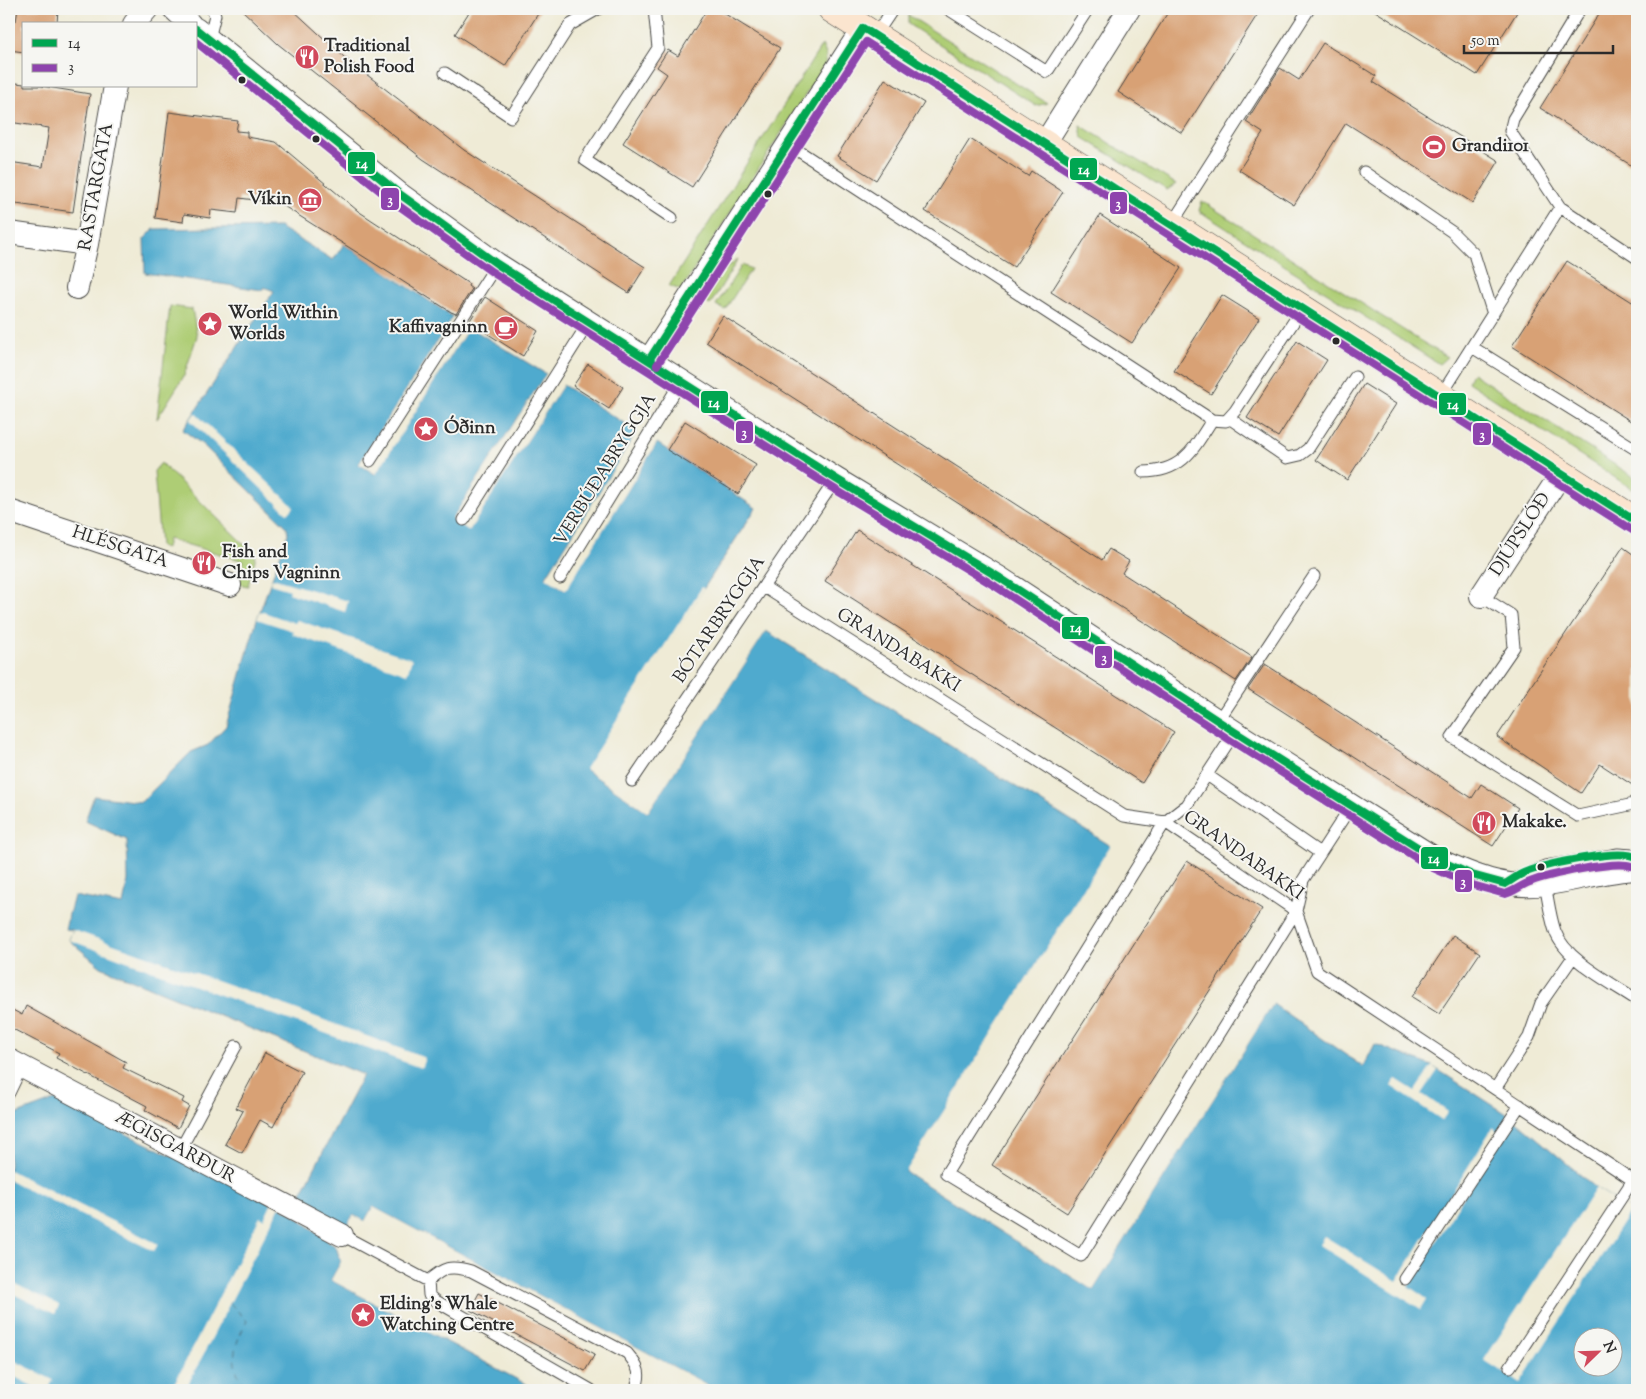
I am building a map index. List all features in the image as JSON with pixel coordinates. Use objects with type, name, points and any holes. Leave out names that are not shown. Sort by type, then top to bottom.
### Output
[{"type":"street","points":[[136,22],[147,9]]},
{"type":"street","points":[[174,9],[188,22]]},
{"type":"street","points":[[832,9],[1637,522]]},
{"type":"street","points":[[1044,144],[1129,9]]},
{"type":"street","points":[[649,360],[788,144],[869,32]]},
{"type":"street","points":[[203,34],[401,195],[498,264],[836,478],[1000,578],[1226,726],[1436,859],[1472,875],[1505,884],[1545,884],[1637,869]]},
{"type":"street","name":"RASTARGATA","points":[[77,288],[87,244],[115,88]]},
{"type":"street","points":[[9,233],[87,244]]},
{"type":"street","name":"DJÚPSLÓÐ","points":[[1481,596],[1561,474]]},
{"type":"street","name":"HLÉSGATA","points":[[9,511],[230,585]]},
{"type":"street","name":"ÆGISGARÐUR","points":[[15,1063],[342,1236]]},
{"type":"lane","points":[[203,34],[215,15],[212,9]]},
{"type":"lane","points":[[445,74],[511,117],[570,25],[598,9]]},
{"type":"lane","points":[[654,9],[658,48],[585,160],[672,218]]},
{"type":"lane","points":[[869,32],[893,9]]},
{"type":"lane","points":[[948,9],[1047,72],[1088,9]]},
{"type":"lane","points":[[1171,225],[1309,9]]},
{"type":"lane","points":[[1580,9],[1513,119],[1510,131],[1560,207],[1637,258]]},
{"type":"lane","points":[[788,144],[1212,420],[1226,421],[1229,418],[1302,309]]},
{"type":"lane","points":[[1364,172],[1452,232],[1474,254],[1493,314]]},
{"type":"lane","points":[[1440,397],[1560,207]]},
{"type":"lane","points":[[370,461],[498,264]]},
{"type":"lane","points":[[464,520],[589,322]]},
{"type":"lane","points":[[1472,348],[1637,450]]},
{"type":"lane","points":[[1229,418],[1287,458],[1300,455],[1308,449],[1355,377]]},
{"type":"lane","name":"VERBÚÐABRYGGJA","points":[[560,578],[682,380]]},
{"type":"lane","points":[[1143,472],[1162,472],[1178,464],[1197,444],[1212,420]]},
{"type":"lane","name":"BÓTARBRYGGJA","points":[[632,781],[836,478]]},
{"type":"lane","points":[[1314,576],[1226,726],[1207,775],[1187,805],[1165,822],[946,1174],[1081,1256],[1296,911],[1302,880],[1351,806]]},
{"type":"lane","name":"GRANDABAKKI","points":[[764,587],[1124,816],[1165,822],[1296,911],[1317,971],[1635,1181]]},
{"type":"lane","points":[[1481,596],[1511,615],[1514,647],[1452,737],[1578,816],[1634,804],[1637,799]]},
{"type":"lane","points":[[1207,775],[1320,853]]},
{"type":"lane","points":[[1505,884],[1524,873],[1545,866],[1618,854],[1634,855],[1637,858]]},
{"type":"lane","points":[[1545,884],[1554,930],[1561,944],[1573,957],[1637,1000]]},
{"type":"lane","points":[[1495,1089],[1529,1037],[1542,1003],[1573,957]]},
{"type":"lane","points":[[180,1150],[236,1046]]},
{"type":"lane","points":[[9,1093],[15,1063]]},
{"type":"lane","points":[[1405,1279],[1520,1105]]},
{"type":"lane","points":[[1510,1367],[1635,1181]]},
{"type":"lane","points":[[342,1236],[428,1281]]},
{"type":"lane","points":[[428,1281],[437,1273],[451,1266],[471,1271],[627,1353],[638,1369],[640,1378],[635,1390]]},
{"type":"lane","points":[[428,1281],[429,1294],[436,1301],[591,1390]]},
{"type":"green space","points":[[908,15],[1047,103],[1036,106],[908,24]]},
{"type":"green space","points":[[822,45],[826,54],[825,64],[681,290],[669,286]]},
{"type":"green space","points":[[1080,125],[1176,184],[1167,190],[1082,137]]},
{"type":"green space","points":[[1202,201],[1447,357],[1439,364],[1199,211]]},
{"type":"green space","points":[[738,259],[710,305],[703,301],[722,271]]},
{"type":"green space","points":[[742,265],[751,269],[725,310],[716,305]]},
{"type":"green space","points":[[170,306],[192,309],[197,336],[184,376],[157,419]]},
{"type":"green space","points":[[1472,373],[1637,479],[1637,492],[1468,382]]},
{"type":"green space","points":[[161,463],[256,556],[248,586],[238,584],[244,561],[168,539],[166,548],[160,546],[154,471]]},
{"type":"water","points":[[279,227],[333,260],[344,244],[453,317],[359,464],[375,474],[469,327],[546,374],[452,519],[469,530],[563,385],[637,431],[546,577],[565,590],[657,443],[756,508],[586,770],[648,812],[766,631],[1111,846],[906,1172],[1093,1290],[1273,1004],[1363,1067],[1375,1044],[1432,1066],[1513,1118],[1596,1188],[1637,1214],[1637,1390],[717,1390],[373,1207],[365,1221],[353,1215],[347,1227],[298,1200],[363,1075],[101,967],[69,940],[73,930],[65,929],[74,896],[123,905],[128,880],[127,840],[85,821],[94,796],[141,802],[191,752],[208,745],[226,726],[257,619],[288,534],[287,527],[203,445],[183,430],[274,291],[264,287],[262,290],[145,273],[144,239],[154,229]]},
{"type":"water","points":[[55,1100],[290,1212],[336,1247],[341,1262],[331,1280],[537,1390],[9,1390],[9,1117]]},
{"type":"pier","points":[[453,317],[455,318],[363,463],[375,471],[467,326],[469,327],[376,474],[359,464]]},
{"type":"pier","points":[[546,374],[548,376],[456,519],[469,527],[561,384],[563,385],[469,531],[452,519]]},
{"type":"pier","points":[[195,413],[294,507],[288,514],[190,420]]},
{"type":"pier","points":[[637,431],[639,432],[549,577],[565,587],[654,442],[657,443],[566,590],[546,578]]},
{"type":"pier","points":[[272,578],[348,601],[345,612],[289,593],[290,590],[270,584]]},
{"type":"pier","points":[[702,587],[704,589],[589,769],[647,809],[764,629],[766,631],[648,812],[585,769]]},
{"type":"pier","points":[[260,611],[295,623],[297,620],[412,659],[407,674],[292,634],[293,631],[257,619]]},
{"type":"pier","points":[[1112,843],[1113,847],[909,1171],[1092,1286],[1271,1003],[1273,1004],[1093,1290],[906,1171]]},
{"type":"pier","points":[[73,930],[247,991],[425,1058],[421,1068],[69,940]]},
{"type":"pier","points":[[1432,1066],[1438,1070],[1422,1094],[1448,1112],[1442,1120],[1391,1086],[1396,1079],[1415,1091]]},
{"type":"pier","points":[[1513,1118],[1408,1286],[1427,1299],[1421,1309],[1319,1245],[1324,1236],[1397,1281],[1493,1127],[1497,1131]]},
{"type":"pier","points":[[9,1170],[158,1244],[154,1251],[9,1180]]},
{"type":"pier","points":[[1596,1188],[1631,1210],[1520,1383],[1484,1360]]},
{"type":"pier","points":[[272,1202],[280,1206],[185,1390],[171,1390],[260,1217],[264,1219]]},
{"type":"pier","points":[[373,1207],[717,1390],[712,1390],[374,1210],[367,1223],[354,1218],[349,1228],[346,1229],[353,1215],[365,1221]]},
{"type":"pier","points":[[337,1245],[343,1262],[334,1279],[540,1390],[331,1280],[341,1262]]},
{"type":"pier","points":[[9,1281],[59,1305],[55,1314],[9,1292]]},
{"type":"pier","points":[[9,1358],[53,1380],[48,1390],[40,1390],[9,1374]]},
{"type":"building","points":[[18,9],[58,9],[57,22],[22,22],[22,52],[9,50],[9,20],[16,21]]},
{"type":"building","points":[[241,9],[292,9],[344,57],[464,150],[645,267],[629,293],[423,159],[278,44]]},
{"type":"building","points":[[471,9],[541,9],[505,66],[455,34]]},
{"type":"building","points":[[707,9],[717,9],[780,48],[692,187],[623,143],[667,74],[657,67],[668,50],[678,56]]},
{"type":"building","points":[[1170,9],[1261,9],[1182,133],[1118,92]]},
{"type":"building","points":[[1372,9],[1519,9],[1477,75]]},
{"type":"building","points":[[1602,9],[1637,9],[1637,169],[1540,108]]},
{"type":"building","points":[[1323,43],[1376,76],[1373,82],[1499,161],[1473,203],[1346,123],[1294,205],[1239,170],[1263,133],[1246,122],[1280,68],[1299,80]]},
{"type":"building","points":[[885,79],[924,103],[876,180],[837,156]]},
{"type":"building","points":[[9,82],[22,84],[22,88],[53,88],[90,94],[73,212],[9,203],[9,162],[43,167],[49,128],[9,122]]},
{"type":"building","points":[[169,112],[238,121],[236,131],[247,132],[247,137],[276,142],[358,211],[469,284],[468,286],[472,289],[456,314],[279,203],[239,198],[237,213],[211,210],[210,218],[184,214],[183,222],[155,218]]},
{"type":"building","points":[[970,139],[1028,176],[1031,171],[1063,192],[1014,267],[925,211]]},
{"type":"building","points":[[1100,215],[1181,268],[1132,343],[1051,292]]},
{"type":"building","points":[[1567,261],[1637,305],[1637,425],[1512,346]]},
{"type":"building","points":[[1222,295],[1259,318],[1211,394],[1174,371]]},
{"type":"building","name":"Kaffivagninn","points":[[485,297],[538,331],[523,356],[469,322]]},
{"type":"building","points":[[723,316],[1102,560],[1109,549],[1129,561],[1122,573],[1252,657],[1236,681],[706,342]]},
{"type":"building","points":[[1297,341],[1327,360],[1278,437],[1247,418]]},
{"type":"building","points":[[588,364],[623,387],[609,409],[573,386]]},
{"type":"building","points":[[1364,384],[1396,404],[1347,480],[1316,460]]},
{"type":"building","points":[[685,421],[756,465],[738,494],[667,450]]},
{"type":"building","points":[[857,530],[1174,732],[1142,783],[825,581]]},
{"type":"building","points":[[1623,547],[1637,557],[1637,788],[1600,764],[1581,793],[1497,737]]},
{"type":"building","points":[[1265,664],[1472,798],[1481,784],[1518,808],[1493,846],[1248,689]]},
{"type":"building","points":[[1187,861],[1262,909],[1067,1213],[992,1165]]},
{"type":"building","points":[[1453,935],[1480,953],[1439,1014],[1412,997]]},
{"type":"building","points":[[26,1006],[126,1062],[123,1068],[184,1098],[182,1102],[189,1106],[178,1128],[145,1110],[147,1106],[56,1058],[59,1053],[9,1027],[9,1008],[22,1015]]},
{"type":"building","points":[[265,1053],[302,1072],[273,1127],[260,1120],[242,1153],[225,1144],[243,1111],[236,1108]]},
{"type":"building","points":[[479,1293],[595,1354],[585,1371],[470,1310]]},
{"type":"ferry route","points":[[230,1303],[247,1321],[238,1340],[234,1356],[237,1371],[246,1390]]},
{"type":"transit line","name":"14","points":[[649,360],[863,28],[1637,522]]},
{"type":"transit line","name":"14","points":[[198,31],[401,195],[497,264],[836,479],[1000,578],[1235,732],[1436,859],[1472,875],[1505,884],[1526,872],[1583,858],[1616,855],[1629,855],[1637,858]]},
{"type":"transit line","name":"3","points":[[657,365],[866,42],[1632,530]]},
{"type":"transit line","name":"3","points":[[198,44],[395,203],[492,272],[831,487],[995,586],[1230,740],[1431,867],[1469,884],[1505,894],[1530,882],[1565,872],[1611,865],[1631,866]]},
{"type":"place","name":"Traditional Polish Food","points":[[307,57]]},
{"type":"place","name":"Grandi101","points":[[1434,147]]},
{"type":"place","name":"Víkin","points":[[310,200]]},
{"type":"place","name":"World Within Worlds","points":[[210,324]]},
{"type":"place","name":"Kaffivagninn","points":[[506,328]]},
{"type":"place","name":"Óðinn","points":[[426,429]]},
{"type":"place","name":"Fish and Chips Vagninn","points":[[204,563]]},
{"type":"place","name":"Makake.","points":[[1484,823]]},
{"type":"place","name":"Elding’s Whale Watching Centre","points":[[363,1315]]}]
